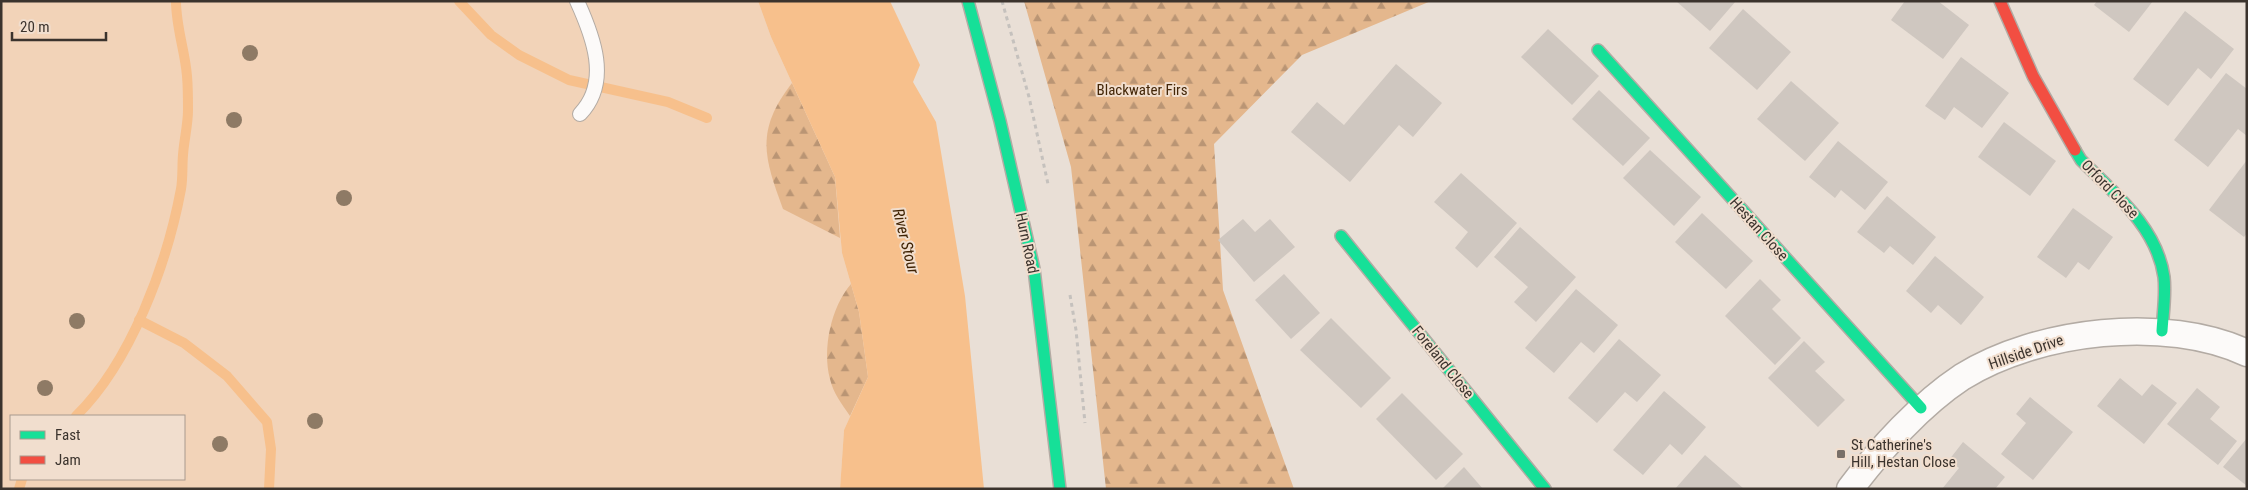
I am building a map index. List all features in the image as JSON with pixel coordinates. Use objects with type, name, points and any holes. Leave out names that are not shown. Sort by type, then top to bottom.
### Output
[{"type":"street","name":"Hurn Road","points":[[968,1],[1000,121],[1034,269],[1060,489]]},
{"type":"street","name":"Orford Close","points":[[2000,1],[2033,76],[2081,160],[2140,220],[2154,246],[2164,276],[2162,331]]},
{"type":"street","name":"Hestan Close","points":[[1598,50],[1921,408]]},
{"type":"street","name":"Foreland Close","points":[[1341,236],[1545,489]]},
{"type":"street","name":"Hillside Drive","points":[[1850,489],[1921,408],[1963,377],[2001,358],[2069,338],[2113,331],[2162,331],[2226,343],[2247,353]]},
{"type":"lane","points":[[576,1],[593,39],[598,61],[592,96],[588,105],[580,114]]},
{"type":"shaded area","points":[[1,1],[758,1],[771,37],[835,177],[842,253],[859,312],[868,377],[844,430],[840,489],[1,489]]},
{"type":"green space","name":"Blackwater Firs","points":[[1024,1],[1431,1],[1302,55],[1214,144],[1223,290],[1294,489],[1106,489],[1071,167]]},
{"type":"green space","points":[[792,83],[835,177],[840,238],[783,209],[771,174],[766,144],[768,130],[780,100]]},
{"type":"green space","points":[[851,284],[859,312],[868,377],[850,416],[831,384],[827,355],[833,316],[844,293]]},
{"type":"water","name":"River Stour","points":[[758,1],[890,1],[920,65],[913,82],[936,122],[965,296],[984,489],[840,489],[844,430],[868,377],[859,312],[842,253],[835,177],[771,37]]},
{"type":"building","points":[[1676,1],[1736,1],[1710,31]]},
{"type":"building","points":[[1905,1],[1938,1],[1969,25],[1943,59],[1891,20]]},
{"type":"building","points":[[2097,1],[2153,1],[2129,32],[2094,5]]},
{"type":"building","points":[[1743,9],[1791,52],[1757,90],[1709,48]]},
{"type":"building","points":[[2185,11],[2234,49],[2211,79],[2198,68],[2168,106],[2133,79]]},
{"type":"building","points":[[1548,29],[1599,76],[1572,105],[1521,57]]},
{"type":"building","points":[[1961,57],[2009,93],[1982,128],[1954,107],[1945,120],[1925,106]]},
{"type":"building","points":[[1396,64],[1442,103],[1413,137],[1399,125],[1350,182],[1291,132],[1317,102],[1344,125]]},
{"type":"building","points":[[2226,73],[2247,89],[2247,136],[2238,129],[2208,167],[2174,140]]},
{"type":"building","points":[[1791,81],[1839,123],[1805,161],[1757,119]]},
{"type":"building","points":[[1599,90],[1650,138],[1623,166],[1572,119]]},
{"type":"building","points":[[2004,122],[2056,161],[2030,196],[1978,157]]},
{"type":"building","points":[[1838,141],[1888,182],[1865,210],[1841,190],[1835,198],[1809,177]]},
{"type":"building","points":[[1650,150],[1701,197],[1674,226],[1623,178]]},
{"type":"building","points":[[2247,160],[2247,233],[2244,237],[2209,210]]},
{"type":"building","points":[[1461,173],[1517,223],[1477,268],[1455,248],[1468,232],[1434,202]]},
{"type":"building","points":[[1887,196],[1936,237],[1913,265],[1890,246],[1884,253],[1857,232]]},
{"type":"building","points":[[2073,208],[2113,237],[2089,270],[2078,262],[2066,278],[2037,257]]},
{"type":"building","points":[[1702,213],[1753,261],[1726,289],[1675,242]]},
{"type":"building","points":[[1243,219],[1255,232],[1270,219],[1295,247],[1254,282],[1218,240]]},
{"type":"building","points":[[1520,227],[1576,277],[1536,322],[1514,302],[1528,287],[1494,257]]},
{"type":"building","points":[[1935,256],[1984,297],[1961,325],[1938,305],[1931,313],[1906,291]]},
{"type":"building","points":[[1284,274],[1320,313],[1291,339],[1255,300]]},
{"type":"building","points":[[1760,279],[1781,300],[1772,309],[1801,338],[1775,365],[1725,316]]},
{"type":"building","points":[[1576,289],[1618,325],[1594,353],[1581,342],[1554,373],[1525,348]]},
{"type":"building","points":[[1331,318],[1391,378],[1361,408],[1300,350]]},
{"type":"building","points":[[1619,339],[1661,375],[1637,402],[1625,392],[1597,423],[1568,398]]},
{"type":"building","points":[[1804,341],[1825,362],[1815,371],[1845,400],[1818,427],[1768,378]]},
{"type":"building","points":[[2120,378],[2142,396],[2152,384],[2177,403],[2144,444],[2097,406]]},
{"type":"building","points":[[2197,388],[2220,407],[2210,419],[2237,441],[2218,465],[2167,424]]},
{"type":"building","points":[[1664,391],[1706,427],[1682,455],[1670,444],[1643,475],[1613,450]]},
{"type":"building","points":[[1402,393],[1463,454],[1436,480],[1376,419]]},
{"type":"building","points":[[2030,397],[2073,432],[2033,480],[2001,454],[2026,423],[2016,414]]},
{"type":"building","points":[[2247,438],[2247,486],[2223,467]]},
{"type":"building","points":[[1963,442],[2005,477],[1995,489],[1942,489],[1959,468],[1949,460]]},
{"type":"building","points":[[1705,455],[1744,489],[1675,489]]},
{"type":"building","points":[[1464,467],[1483,489],[1442,489]]},
{"type":"waterway","points":[[77,415],[96,394],[130,340],[156,280],[175,218],[182,185],[188,110],[187,76],[177,20],[176,1]]},
{"type":"waterway","points":[[459,1],[491,35],[519,55],[569,80],[668,102],[707,118]]},
{"type":"waterway","points":[[139,320],[184,343],[227,376],[267,422],[271,449],[269,489]]},
{"type":"waterway","points":[[19,489],[22,480]]},
{"type":"traffic: fast","points":[[968,1],[1000,121],[1034,269],[1060,489]]},
{"type":"traffic: fast","points":[[1598,50],[1921,408]]},
{"type":"traffic: fast","points":[[2075,150],[2081,160],[2132,212],[2153,242],[2160,259],[2164,277],[2165,297],[2162,331]]},
{"type":"traffic: fast","points":[[1341,236],[1545,489]]},
{"type":"traffic: jam","points":[[2000,1],[2033,76],[2075,150]]},
{"type":"place","name":"St Catherine's Hill, Hestan Close","points":[[1841,454]]}]
